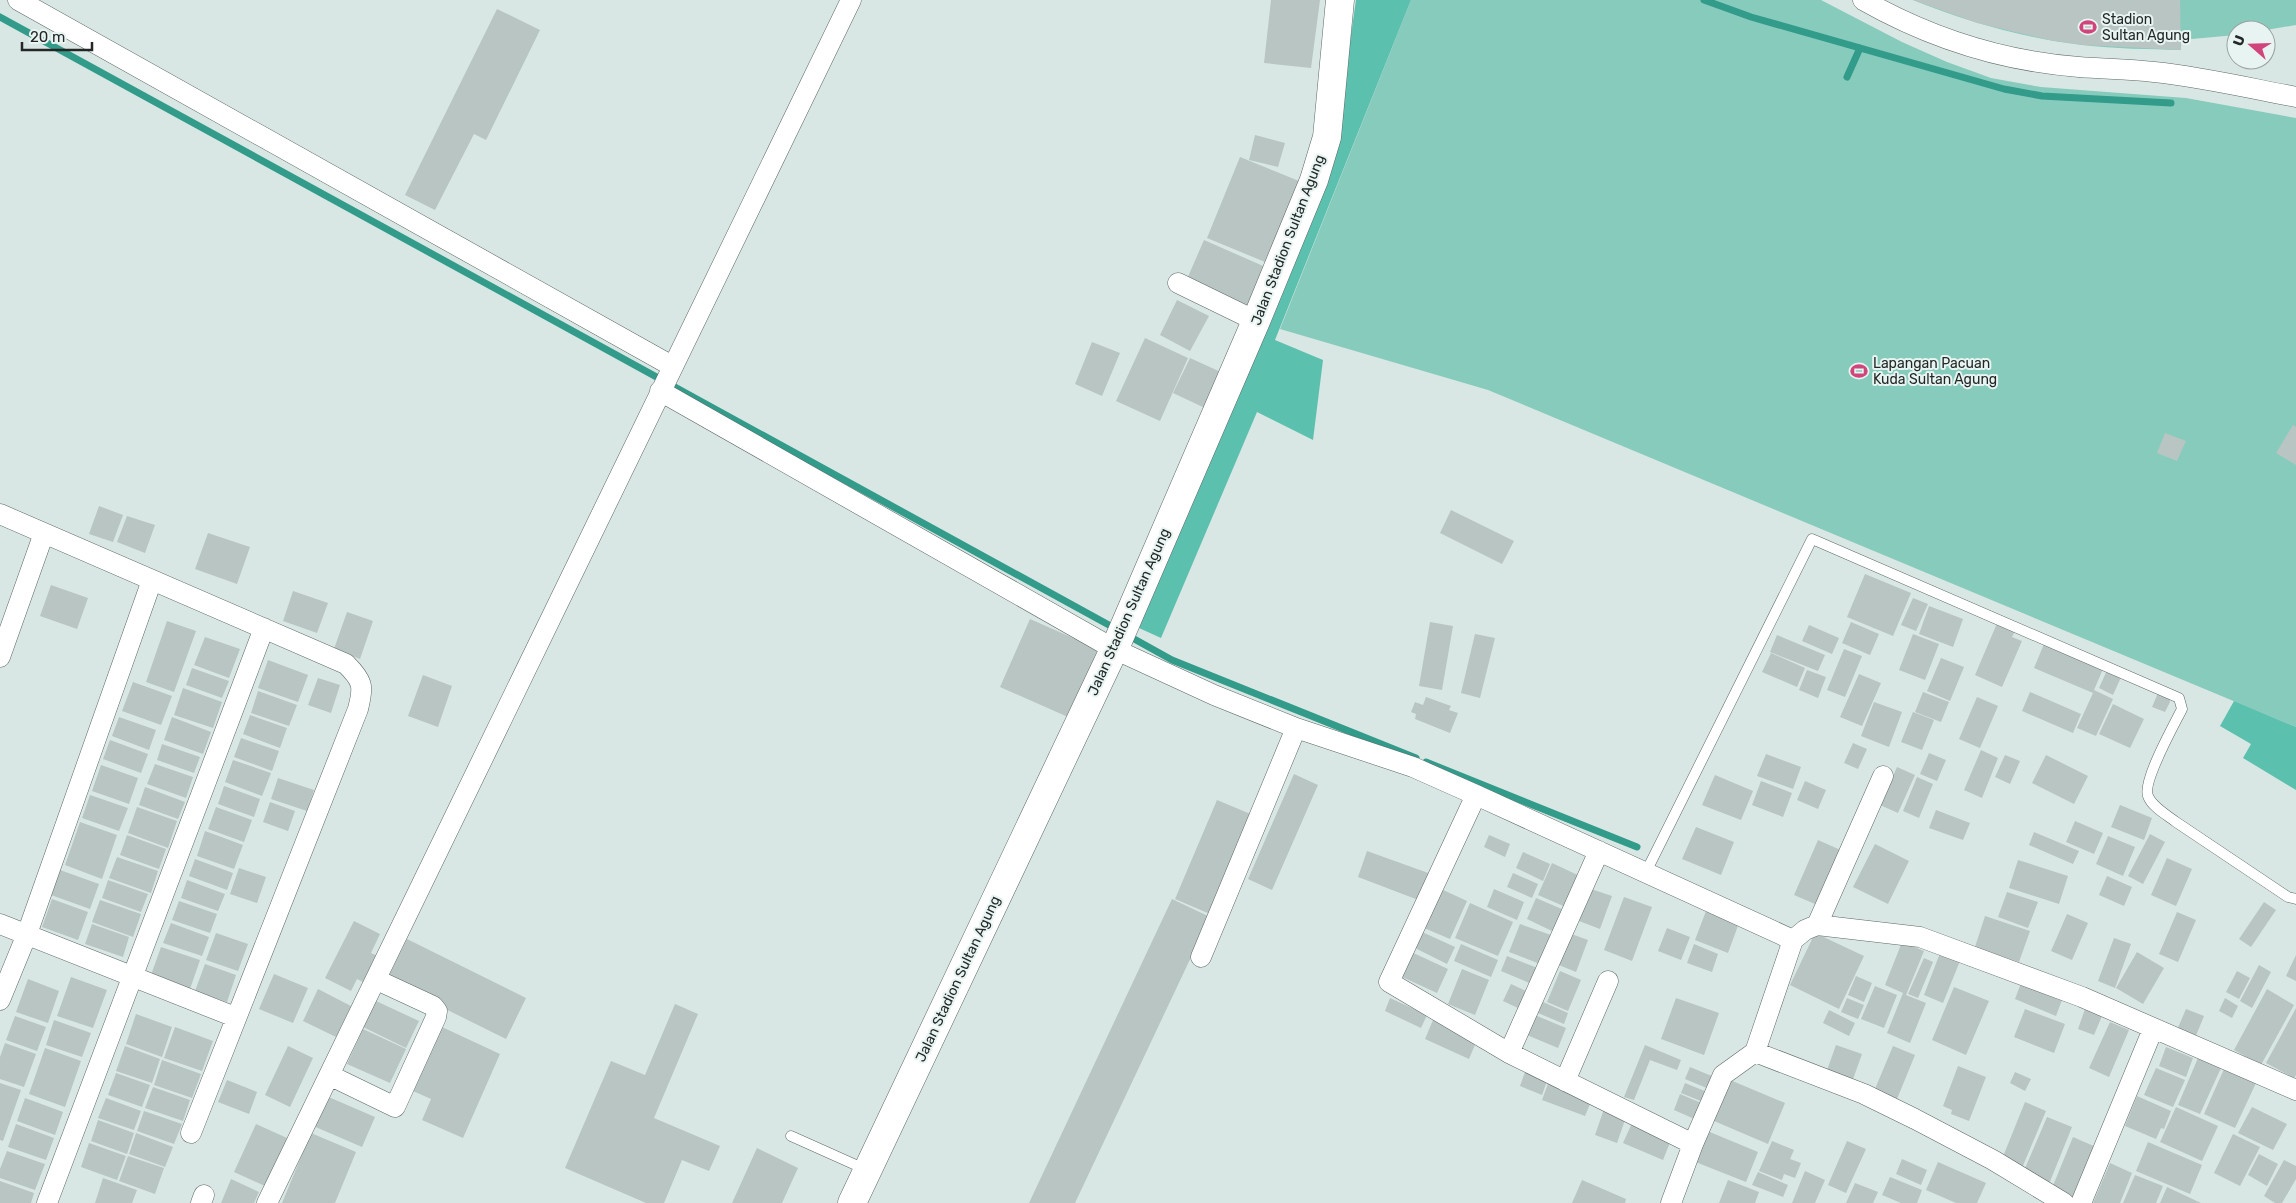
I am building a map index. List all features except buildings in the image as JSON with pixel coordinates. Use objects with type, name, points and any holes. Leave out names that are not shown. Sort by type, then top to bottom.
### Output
[{"type":"main road","name":"Jalan Stadion Sultan Agung","points":[[852,1203],[1119,637],[1256,321],[1321,158],[1326,137],[1340,0]]},
{"type":"street","points":[[18,0],[666,379],[1119,637],[1214,695],[1296,728],[1413,768],[1793,940]]},
{"type":"street","points":[[267,1203],[377,980],[666,379],[851,0]]},
{"type":"street","points":[[1863,0],[1938,36],[2008,57],[2079,67],[2173,74],[2296,97]]},
{"type":"street","points":[[1178,283],[1256,321]]},
{"type":"street","points":[[0,514],[346,664],[359,677],[362,692],[358,709],[235,1017],[191,1133]]},
{"type":"street","points":[[0,656],[44,533]]},
{"type":"street","points":[[0,1000],[27,934],[152,580]]},
{"type":"street","points":[[47,1203],[264,628]]},
{"type":"street","points":[[1201,958],[1296,728]]},
{"type":"street","points":[[1817,925],[1883,776]]},
{"type":"street","points":[[1476,795],[1389,982],[1509,1053],[1693,1144]]},
{"type":"street","points":[[1509,1053],[1599,851]]},
{"type":"street","points":[[0,924],[235,1017]]},
{"type":"street","points":[[1671,1203],[1693,1144],[1723,1075],[1755,1052],[1793,940],[1805,930],[1817,925],[1920,937],[2082,997],[2296,1090]]},
{"type":"street","points":[[329,1075],[395,1106],[436,1017],[437,1010],[433,1006],[377,980]]},
{"type":"street","points":[[1565,1081],[1608,981]]},
{"type":"street","points":[[2082,1203],[2154,1029]]},
{"type":"street","points":[[1755,1052],[1864,1094],[1993,1160],[2064,1203]]},
{"type":"lane","points":[[1646,872],[1812,539],[2179,698],[2182,709],[2148,781],[2148,796],[2159,809],[2182,827],[2288,897],[2296,899]]},
{"type":"lane","points":[[791,1136],[868,1170]]},
{"type":"green space","points":[[1356,0],[1411,0],[1275,340],[1323,360],[1313,440],[1257,412],[1161,638],[1139,628],[1332,167]]},
{"type":"green space","name":"Lapangan Pacuan Kuda Sultan Agung","points":[[1411,0],[1821,0],[1902,42],[1947,62],[1991,78],[2041,87],[2186,98],[2296,118],[2296,727],[1488,390],[1280,329]]},
{"type":"green space","name":"Stadion Sultan Agung","points":[[1913,0],[2296,0],[2296,25],[2276,28],[2276,20],[2226,20],[2226,36],[2181,40],[2181,50],[2132,49],[2060,42],[2017,33],[1954,15]]},
{"type":"green space","points":[[2234,701],[2296,727],[2296,790],[2243,758],[2251,744],[2220,726]]},
{"type":"waterway","points":[[1704,0],[1751,17],[2004,89],[2042,96],[2171,103]]},
{"type":"waterway","points":[[0,17],[1118,630]]},
{"type":"waterway","points":[[1847,77],[1860,48]]},
{"type":"waterway","points":[[1127,635],[1172,660],[1416,758]]},
{"type":"waterway","points":[[1426,762],[1637,847]]},
{"type":"place","name":"Stadion Sultan Agung","points":[[2088,27]]},
{"type":"place","name":"Lapangan Pacuan Kuda Sultan Agung","points":[[1859,371]]}]
